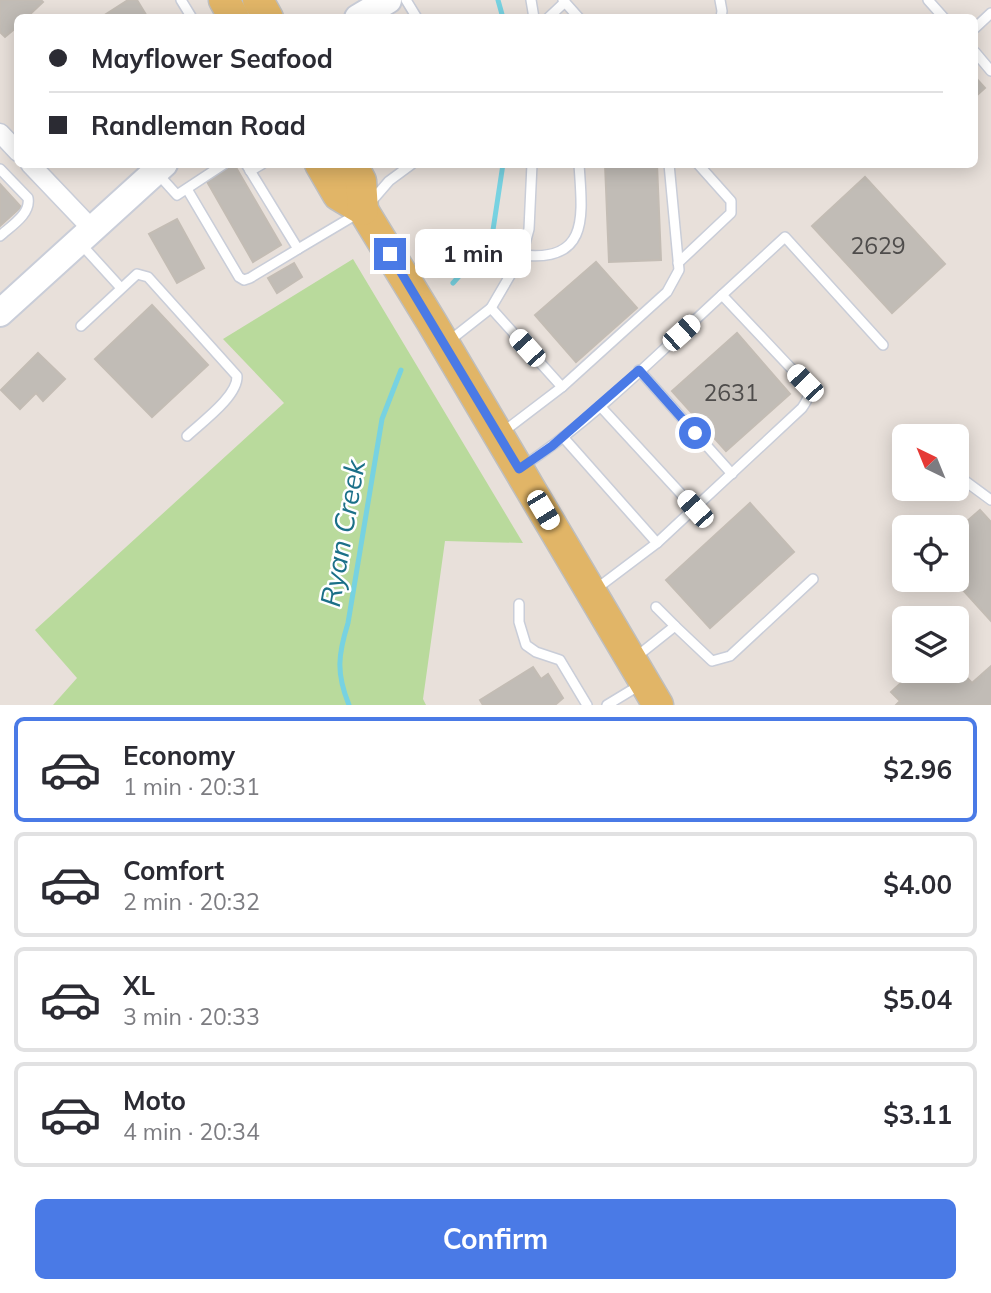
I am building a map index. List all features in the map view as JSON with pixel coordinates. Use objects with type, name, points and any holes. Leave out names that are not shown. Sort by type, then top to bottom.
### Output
[{"type":"main road","points":[[365,14],[388,0]]},
{"type":"main road","points":[[6,303],[160,168]]},
{"type":"main road","points":[[322,168],[338,195],[363,210]]},
{"type":"main road","points":[[354,168],[361,181],[363,210],[645,683]]},
{"type":"street","points":[[0,133],[14,148]]},
{"type":"street","points":[[33,168],[85,235]]},
{"type":"lane","points":[[928,0],[940,14]]},
{"type":"lane","points":[[552,14],[564,1]]},
{"type":"lane","points":[[978,56],[991,71]]},
{"type":"lane","points":[[160,168],[177,195],[218,168]]},
{"type":"lane","points":[[248,168],[298,248]]},
{"type":"lane","points":[[187,188],[239,278],[244,280],[363,210],[389,181],[407,168]]},
{"type":"lane","points":[[445,345],[491,308],[522,255],[529,229],[532,168]]},
{"type":"lane","points":[[522,255],[552,256],[561,251],[578,232],[582,218],[579,168]]},
{"type":"lane","points":[[499,435],[562,387],[667,292],[675,281],[679,270],[669,168]]},
{"type":"lane","points":[[678,263],[731,213],[731,201],[702,168]]},
{"type":"lane","points":[[0,169],[28,198],[29,204],[24,213],[0,236]]},
{"type":"lane","points":[[85,235],[121,288]]},
{"type":"lane","points":[[519,469],[563,437],[600,405],[785,237],[883,345]]},
{"type":"lane","points":[[80,326],[137,274],[148,276],[237,376],[238,385],[231,395],[187,436]]},
{"type":"lane","points":[[592,592],[657,543],[808,400],[810,392],[805,383],[722,295]]},
{"type":"lane","points":[[491,308],[562,387]]},
{"type":"lane","points":[[639,370],[732,474]]},
{"type":"lane","points":[[600,405],[695,509]]},
{"type":"lane","points":[[563,437],[657,543]]},
{"type":"lane","points":[[970,485],[991,500]]},
{"type":"lane","points":[[656,607],[712,661],[730,656],[813,579]]},
{"type":"lane","points":[[519,604],[519,622],[526,645],[536,652],[560,660],[587,705]]},
{"type":"lane","points":[[607,705],[645,683],[675,626]]},
{"type":"green space","points":[[353,259],[523,543],[445,541],[423,699],[426,705],[53,705],[77,678],[35,630],[284,403],[223,339]]},
{"type":"building","points":[[0,0],[43,2],[30,14],[14,14],[14,29],[5,37],[0,32]]},
{"type":"building","points":[[128,0],[137,0],[146,14],[106,14]]},
{"type":"building","points":[[978,80],[985,88],[978,94]]},
{"type":"building","points":[[221,168],[236,168],[281,245],[253,262],[205,178]]},
{"type":"building","points":[[605,168],[657,168],[661,260],[609,262]]},
{"type":"building","points":[[865,177],[945,264],[892,313],[812,226]]},
{"type":"building","points":[[0,184],[21,207],[0,226]]},
{"type":"building","points":[[177,219],[204,268],[177,283],[149,234]]},
{"type":"building","points":[[596,262],[637,308],[576,362],[535,315]]},
{"type":"building","points":[[294,263],[302,277],[277,293],[268,278]]},
{"type":"building","points":[[152,305],[208,365],[152,417],[95,359]]},
{"type":"building","points":[[737,333],[790,394],[726,451],[672,391]]},
{"type":"building","points":[[38,353],[65,379],[43,401],[36,393],[20,409],[1,390]]},
{"type":"building","points":[[750,503],[794,552],[710,628],[666,580]]},
{"type":"building","points":[[980,510],[991,522],[991,621],[965,592],[969,592],[969,520]]},
{"type":"building","points":[[991,666],[991,705],[896,705],[900,701],[891,692],[901,683],[969,683],[969,680],[972,683]]},
{"type":"building","points":[[533,667],[541,679],[548,674],[563,698],[555,705],[483,705],[480,700]]},
{"type":"waterway","name":"Ryan Creek","points":[[498,0],[502,14]]},
{"type":"waterway","name":"Ryan Creek","points":[[453,283],[475,258],[493,230],[502,168]]},
{"type":"waterway","name":"Ryan Creek","points":[[349,705],[340,673],[340,655],[348,623],[382,419],[401,370]]},
{"type":"route","points":[[390,254],[519,469],[552,446],[639,370],[695,433]]}]
